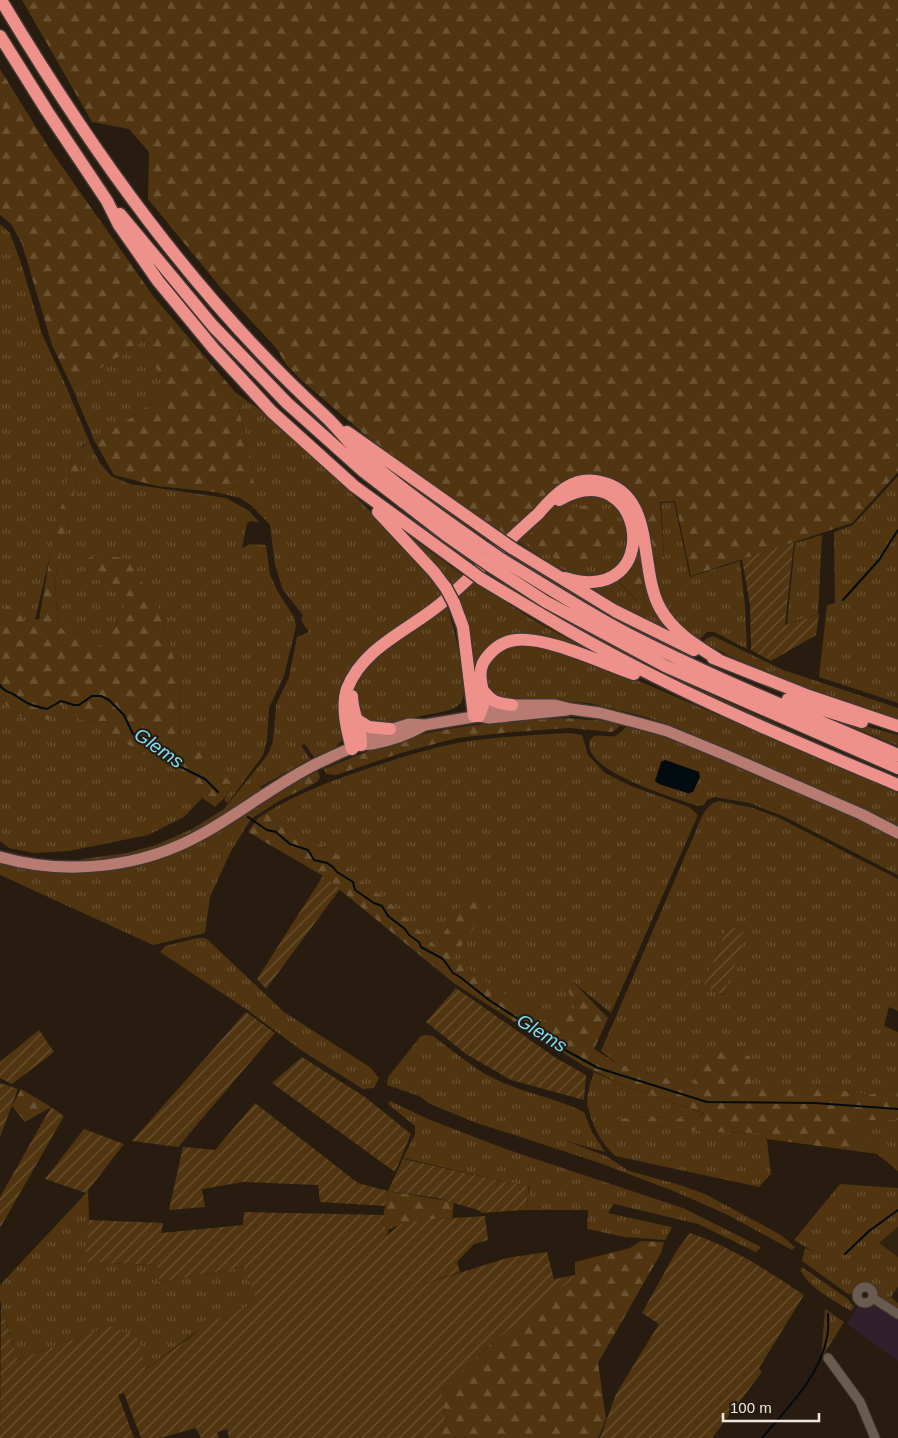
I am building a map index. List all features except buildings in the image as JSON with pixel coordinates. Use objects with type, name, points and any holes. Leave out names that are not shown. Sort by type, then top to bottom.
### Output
[{"type":"highway","points":[[1,0],[88,138],[162,240],[241,333],[358,451],[483,554],[546,602],[658,662],[898,768]]},
{"type":"highway","points":[[0,36],[153,274],[214,349],[272,412],[354,486],[434,572],[446,588],[463,627],[476,716]]},
{"type":"highway","points":[[107,201],[127,221],[170,276],[213,326],[286,403],[363,471],[446,535],[483,554]]},
{"type":"highway","points":[[326,417],[512,548],[623,615],[690,649],[809,696],[898,726]]},
{"type":"highway","points":[[357,747],[345,707],[347,690],[362,663],[373,651],[432,612],[538,514],[558,492],[579,482],[592,480],[606,482],[622,492],[634,505],[642,524],[648,572],[660,607],[679,632],[719,660]]},
{"type":"highway","points":[[354,486],[480,578],[573,634],[677,687],[898,785]]},
{"type":"highway","points":[[538,514],[567,495],[594,490],[610,496],[620,503],[633,525],[634,542],[631,553],[625,565],[611,576],[595,582],[583,582],[551,573]]},
{"type":"highway","points":[[496,563],[627,633],[706,671],[898,755]]},
{"type":"highway","points":[[476,716],[484,704],[481,688],[482,668],[492,652],[503,643],[522,639],[537,641],[677,687]]},
{"type":"highway","points":[[706,671],[824,711],[898,733]]},
{"type":"highway","points":[[355,676],[352,702],[360,732],[357,747]]},
{"type":"highway","points":[[481,688],[494,702],[512,705]]},
{"type":"highway","points":[[356,719],[372,728],[390,729]]},
{"type":"highway","points":[[850,765],[898,790]]},
{"type":"main road","points":[[476,716],[484,710],[512,705],[555,704],[642,724],[667,731],[723,754],[861,814],[898,833]]},
{"type":"main road","points":[[357,747],[367,737],[409,724],[425,725],[476,716],[489,718],[571,709]]},
{"type":"main road","points":[[0,856],[25,863],[68,867],[101,866],[137,859],[168,849],[200,835],[270,790],[332,757],[357,747],[406,734],[425,725]]},
{"type":"street","points":[[873,1298],[898,1314]]},
{"type":"street","points":[[828,1358],[860,1402],[875,1438]]},
{"type":"shaded area","points":[[665,760],[699,772],[700,777],[693,792],[688,793],[655,781],[661,762]]},
{"type":"shaded area","points":[[898,1227],[898,1257],[879,1243]]},
{"type":"shaded area","points":[[873,1298],[898,1314],[898,1361],[847,1324],[861,1302],[868,1303]]},
{"type":"green space","points":[[22,0],[898,0],[898,472],[852,523],[691,576],[675,501],[660,502],[664,559],[650,558],[641,511],[561,486],[553,488],[545,499],[505,534],[478,517],[370,439],[301,380],[285,363],[277,349],[221,288],[148,199],[149,152],[129,129],[92,122]]},
{"type":"green space","points":[[0,69],[49,148],[154,297],[236,393],[254,483],[215,492],[157,486],[114,475],[95,442],[167,393],[144,340],[72,387],[52,345],[22,244],[11,224],[0,215]]},
{"type":"green space","points":[[0,224],[10,233],[42,334],[89,441],[82,446],[72,461],[35,620],[25,621],[0,616]]},
{"type":"green space","points":[[144,340],[167,393],[95,442],[72,387]]},
{"type":"green space","points":[[236,393],[263,412],[360,501],[402,544],[437,585],[442,596],[358,662],[343,739],[335,748],[314,757],[305,744],[301,745],[310,759],[260,787],[261,789],[216,819],[185,836],[152,850],[128,856],[81,862],[82,859],[127,853],[156,845],[192,829],[224,809],[266,757],[273,741],[276,705],[289,677],[297,637],[309,632],[301,620],[303,615],[283,590],[275,565],[270,525],[252,506],[240,498],[215,492],[254,483]]},
{"type":"green space","points":[[89,441],[92,448],[82,457],[55,581],[58,627],[82,635],[105,648],[125,605],[122,588],[92,577],[85,569],[87,559],[98,554],[127,559],[159,609],[180,679],[179,743],[187,753],[205,746],[208,750],[201,759],[208,775],[222,775],[234,784],[215,807],[181,783],[171,762],[153,759],[113,736],[108,722],[79,719],[66,705],[58,705],[49,720],[19,716],[0,700],[0,616],[6,607],[11,605],[25,621],[39,619],[52,545],[72,461],[78,451]]},
{"type":"green space","points":[[92,448],[100,463],[111,476],[130,484],[226,498],[249,511],[259,522],[251,521],[247,523],[242,548],[250,544],[266,545],[270,575],[294,617],[296,626],[284,676],[269,708],[267,741],[263,755],[228,803],[224,800],[234,784],[208,775],[201,759],[187,753],[179,743],[180,679],[159,609],[127,559],[92,577],[122,588],[125,605],[105,648],[82,635],[58,627],[55,581],[82,457]]},
{"type":"green space","points":[[898,476],[898,703],[819,677],[827,605],[835,603],[834,532],[853,525]]},
{"type":"green space","points":[[586,484],[607,487],[621,495],[631,508],[641,541],[650,594],[671,631],[584,586],[610,580],[627,567],[636,550],[637,531],[632,513],[619,498],[601,489],[576,487]],"holes":[[[638,562],[647,610],[619,583]]]},
{"type":"green space","points":[[584,493],[617,504],[631,536],[622,562],[605,575],[573,575],[550,563],[517,541],[542,516],[561,501]]},
{"type":"green space","points":[[674,502],[690,577],[740,561],[747,649],[714,632],[707,632],[699,640],[686,633],[663,605],[650,558],[664,559],[661,503]]},
{"type":"green space","points":[[592,504],[609,515],[616,526],[614,546],[610,552],[597,561],[582,564],[568,563],[542,552],[525,542],[526,536],[571,508]]},
{"type":"green space","points":[[408,535],[464,576],[451,587]]},
{"type":"green space","points":[[822,535],[818,614],[787,624],[795,543]]},
{"type":"green space","points":[[794,542],[785,625],[819,614],[816,635],[771,661],[751,650],[750,605],[742,559]]},
{"type":"green space","points":[[638,561],[647,611],[619,582]]},
{"type":"green space","points":[[485,574],[563,622],[535,607]]},
{"type":"green space","points":[[474,582],[535,621],[601,657],[518,637],[478,670],[473,671],[457,597]]},
{"type":"green space","points":[[447,606],[456,640],[464,684],[461,703],[448,710],[388,726],[378,725],[362,719],[354,693],[357,680],[365,668],[377,656]]},
{"type":"green space","points":[[576,629],[645,665],[898,779],[644,666]]},
{"type":"green space","points":[[713,636],[783,670],[898,708],[898,719],[822,694],[749,665],[703,642]]},
{"type":"green space","points":[[533,644],[639,681],[898,793],[898,829],[705,740],[647,717],[589,703],[557,701],[512,702],[487,692],[486,665],[507,645]]},
{"type":"green space","points":[[0,700],[19,716],[49,720],[57,705],[66,705],[79,719],[108,722],[114,736],[153,759],[171,762],[181,783],[202,798],[184,817],[148,835],[69,851],[34,853],[9,848],[0,841]]},
{"type":"green space","points":[[821,714],[898,735],[898,746],[830,718]]},
{"type":"green space","points":[[564,718],[605,721],[620,725],[611,732],[570,728],[457,738],[401,753],[336,775],[326,774],[324,769],[388,744],[428,733],[496,722]]},
{"type":"green space","points":[[627,726],[702,749],[898,836],[898,875],[785,817],[749,803],[715,797],[707,800],[704,805],[698,806],[652,790],[615,773],[600,763],[591,752],[590,741],[594,736],[615,736]],"holes":[[[665,760],[699,772],[690,794],[659,784]]]},
{"type":"green space","points":[[569,733],[582,735],[588,755],[605,773],[631,786],[689,807],[698,815],[611,1013],[568,978],[564,982],[576,1007],[569,1014],[558,1012],[543,1021],[452,958],[488,907],[474,883],[436,946],[388,901],[351,875],[339,855],[266,813],[301,794],[325,784],[400,758],[450,744],[516,736]]},
{"type":"green space","points":[[318,771],[320,777],[317,782],[279,801],[251,819],[243,813],[292,784]]},
{"type":"green space","points":[[720,801],[753,808],[777,817],[898,879],[898,1011],[889,1007],[884,1026],[898,1032],[898,1089],[867,1095],[822,1086],[751,1086],[702,1047],[693,1086],[618,1064],[601,1051],[701,818],[707,808]],"holes":[[[728,925],[724,995],[703,986]]]},
{"type":"green space","points":[[243,813],[251,819],[231,851],[210,897],[205,933],[153,945],[0,875],[0,862],[120,867]]},
{"type":"green space","points":[[266,813],[339,855],[352,875],[388,901],[436,946],[474,883],[488,907],[453,958],[543,1021],[558,1012],[569,1014],[576,1007],[563,981],[568,977],[608,1018],[594,1049],[618,1064],[693,1086],[702,1047],[750,1056],[751,1086],[822,1086],[867,1095],[898,1089],[898,1120],[867,1120],[852,1132],[878,1154],[767,1139],[766,1133],[710,1132],[601,1120],[649,1117],[697,1119],[704,1113],[628,1087],[584,1066],[455,984],[323,876],[248,832],[258,818]]},
{"type":"green space","points":[[323,876],[340,889],[266,989],[257,979]]},
{"type":"green space","points":[[728,925],[747,933],[723,995],[703,986]]},
{"type":"green space","points":[[198,938],[208,940],[284,1012],[371,1068],[379,1078],[374,1088],[363,1089],[301,1050],[246,1009],[160,952],[165,946]]},
{"type":"green space","points":[[456,988],[556,1058],[586,1075],[584,1100],[511,1080],[466,1054],[426,1022]]},
{"type":"green space","points":[[246,1012],[275,1033],[178,1147],[132,1141]]},
{"type":"green space","points":[[39,1030],[54,1052],[12,1084],[0,1078],[0,1062]]},
{"type":"green space","points":[[421,1036],[433,1036],[467,1062],[494,1079],[584,1112],[592,1132],[605,1152],[566,1141],[606,1156],[629,1171],[705,1194],[781,1235],[795,1247],[792,1250],[728,1215],[676,1192],[597,1162],[474,1122],[430,1104],[419,1096],[387,1085],[388,1077]]},
{"type":"green space","points":[[302,1057],[365,1097],[411,1134],[395,1172],[272,1083]]},
{"type":"green space","points":[[594,1072],[628,1087],[703,1113],[697,1119],[649,1117],[605,1120],[710,1132],[766,1133],[771,1174],[759,1187],[615,1156],[599,1136],[587,1102]]},
{"type":"green space","points":[[0,1083],[18,1089],[0,1137]]},
{"type":"green space","points":[[21,1089],[51,1107],[25,1122],[12,1106]]},
{"type":"green space","points":[[390,1101],[428,1119],[503,1148],[683,1208],[761,1247],[756,1252],[698,1224],[614,1204],[608,1213],[672,1227],[665,1240],[625,1237],[587,1229],[588,1210],[526,1210],[530,1185],[529,1187],[403,1158],[415,1134],[415,1126],[388,1104]]},
{"type":"green space","points":[[255,1103],[358,1183],[388,1191],[385,1206],[320,1202],[318,1185],[243,1182],[202,1189],[205,1207],[169,1210],[183,1147],[215,1150]]},
{"type":"green space","points":[[51,1107],[64,1116],[0,1228],[0,1197]]},
{"type":"green space","points":[[867,1120],[898,1120],[898,1171],[851,1133]]},
{"type":"green space","points":[[84,1129],[124,1144],[86,1193],[45,1179]]},
{"type":"green space","points":[[403,1159],[529,1187],[526,1210],[482,1213],[478,1210],[437,1198],[388,1191]]},
{"type":"green space","points":[[840,1184],[898,1188],[898,1227],[879,1243],[898,1257],[898,1287],[891,1297],[898,1303],[898,1309],[876,1293],[869,1285],[860,1286],[854,1293],[848,1294],[802,1261],[805,1248],[814,1252],[794,1240]]},
{"type":"green space","points":[[88,1191],[89,1220],[86,1262],[157,1265],[159,1282],[245,1267],[257,1302],[197,1331],[146,1369],[110,1326],[18,1360],[0,1300],[0,1285]]},
{"type":"green space","points":[[388,1191],[454,1202],[452,1218],[412,1222],[389,1229],[388,1232],[382,1223]]},
{"type":"green space","points":[[244,1212],[384,1215],[382,1223],[388,1232],[386,1236],[401,1224],[422,1220],[485,1216],[488,1240],[474,1244],[457,1262],[460,1272],[402,1291],[507,1258],[547,1252],[554,1279],[575,1275],[568,1283],[487,1347],[442,1391],[446,1423],[434,1438],[229,1438],[227,1429],[217,1432],[219,1438],[201,1438],[196,1428],[160,1438],[141,1438],[124,1393],[118,1395],[134,1438],[0,1438],[1,1305],[18,1360],[110,1326],[137,1337],[146,1369],[206,1324],[257,1302],[244,1267],[159,1282],[157,1265],[85,1262],[89,1220],[163,1223],[161,1233],[243,1225]]},
{"type":"green space","points":[[690,1233],[735,1252],[804,1295],[759,1368],[762,1372],[712,1438],[600,1438],[616,1394],[659,1324],[642,1313],[677,1250]]},
{"type":"green space","points":[[641,1241],[664,1242],[661,1253],[598,1363],[606,1419],[598,1438],[434,1438],[446,1423],[442,1391],[487,1347],[568,1283],[575,1275],[575,1262],[630,1248]]},
{"type":"green space","points":[[802,1267],[848,1299],[854,1307],[851,1311],[823,1294],[811,1284],[801,1271]]},
{"type":"green space","points":[[825,1309],[844,1322],[821,1359]]},
{"type":"waterway","points":[[843,600],[879,560],[898,530]]},
{"type":"waterway","name":"Glems","points":[[0,685],[4,690],[26,702],[47,709],[61,701],[79,705],[92,696],[101,696],[109,700],[124,715],[133,734],[151,743],[155,749],[162,752],[179,766],[205,779],[218,792]]},
{"type":"waterway","name":"Glems","points":[[248,817],[267,830],[276,832],[290,844],[308,850],[314,860],[327,863],[333,867],[337,872],[353,882],[355,890],[382,906],[388,916],[419,942],[421,947],[443,959],[453,973],[489,1000],[567,1051],[598,1068],[707,1102],[815,1103],[898,1109]]},
{"type":"waterway","points":[[845,1254],[869,1231],[898,1210]]},
{"type":"waterway","points":[[762,1438],[810,1379],[823,1352],[828,1334],[828,1314]]}]
